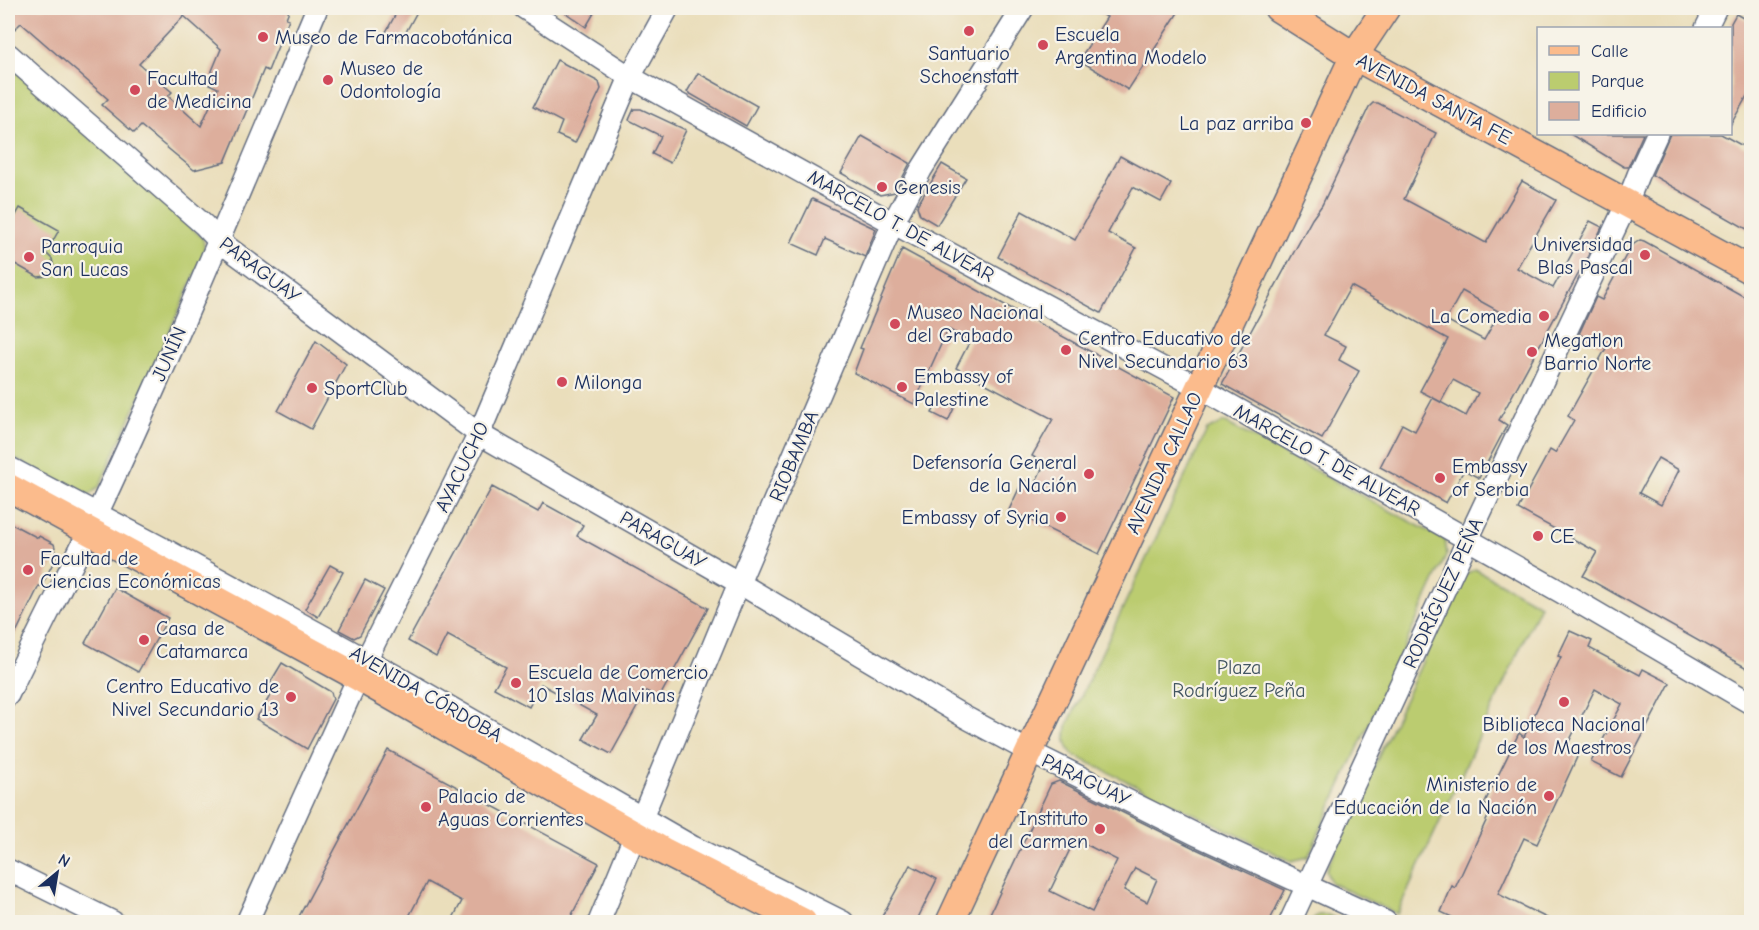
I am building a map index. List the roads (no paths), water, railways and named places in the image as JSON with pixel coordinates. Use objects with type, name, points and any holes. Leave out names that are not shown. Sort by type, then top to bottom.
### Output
[{"type":"main road","name":"AVENIDA SANTA FE","points":[[1278,8],[1354,56],[1752,271]]},
{"type":"main road","name":"AVENIDA CALLAO","points":[[950,922],[1354,56],[1386,8]]},
{"type":"main road","name":"AVENIDA CÓRDOBA","points":[[8,487],[93,522],[362,669],[803,922]]},
{"type":"street","name":"JUNÍN","points":[[8,695],[93,522],[219,241],[317,8]]},
{"type":"street","name":"MARCELO T. DE ALVEAR","points":[[524,8],[630,77],[1200,388],[1468,539],[1752,704]]},
{"type":"street","name":"AYACUCHO","points":[[247,922],[362,669],[478,434],[630,77],[668,8]]},
{"type":"street","name":"RIOBAMBA","points":[[599,922],[739,584],[894,223],[921,170],[1023,8]]},
{"type":"street","points":[[1706,27],[1716,8]]},
{"type":"street","name":"PARAGUAY","points":[[8,54],[204,225],[219,241],[478,434],[965,717],[1028,751],[1199,836],[1386,922]]},
{"type":"street","name":"RODRÍGUEZ PEÑA","points":[[1290,922],[1627,203],[1657,135]]},
{"type":"street","name":"AVENIDA CÓRDOBA","points":[[8,467],[93,522]]},
{"type":"street","name":"AVENIDA CÓRDOBA","points":[[639,827],[693,847],[843,922]]},
{"type":"street","points":[[8,870],[113,922]]},
{"type":"place","name":"Santuario Schoenstatt","points":[[969,31]]},
{"type":"place","name":"Museo de Farmacobotánica","points":[[263,37]]},
{"type":"place","name":"Escuela Argentina Modelo","points":[[1043,45]]},
{"type":"place","name":"Museo de Odontología","points":[[328,80]]},
{"type":"place","name":"Facultad de Medicina","points":[[135,90]]},
{"type":"place","name":"La paz arriba","points":[[1306,123]]},
{"type":"place","name":"Genesis","points":[[882,187]]},
{"type":"place","name":"Universidad Blas Pascal","points":[[1645,255]]},
{"type":"place","name":"Parroquia San Lucas","points":[[29,257]]},
{"type":"place","name":"La Comedia","points":[[1544,316]]},
{"type":"place","name":"Museo Nacional del Grabado","points":[[895,324]]},
{"type":"place","name":"Centro Educativo de Nivel Secundario 63","points":[[1066,350]]},
{"type":"place","name":"Megatlon Barrio Norte","points":[[1532,352]]},
{"type":"place","name":"Milonga","points":[[562,382]]},
{"type":"place","name":"Embassy of Palestine","points":[[902,387]]},
{"type":"place","name":"SportClub","points":[[312,388]]},
{"type":"place","name":"Defensoría General de la Nación","points":[[1089,474]]},
{"type":"place","name":"Embassy of Serbia","points":[[1440,478]]},
{"type":"place","name":"Embassy of Syria","points":[[1061,517]]},
{"type":"place","name":"CE","points":[[1538,536]]},
{"type":"place","name":"Facultad de Ciencias Económicas","points":[[28,570]]},
{"type":"place","name":"Casa de Catamarca","points":[[144,640]]},
{"type":"place","name":"Escuela de Comercio 10 Islas Malvinas","points":[[516,683]]},
{"type":"place","name":"Centro Educativo de Nivel Secundario 13","points":[[291,697]]},
{"type":"place","name":"Biblioteca Nacional de los Maestros","points":[[1564,702]]},
{"type":"place","name":"Ministerio de Educación de la Nación","points":[[1549,796]]},
{"type":"place","name":"Palacio de Aguas Corrientes","points":[[426,807]]},
{"type":"place","name":"Instituto del Carmen","points":[[1100,829]]},
{"type":"park label","name":"Plaza Rodríguez Peña","points":[[1239,678]]}]
